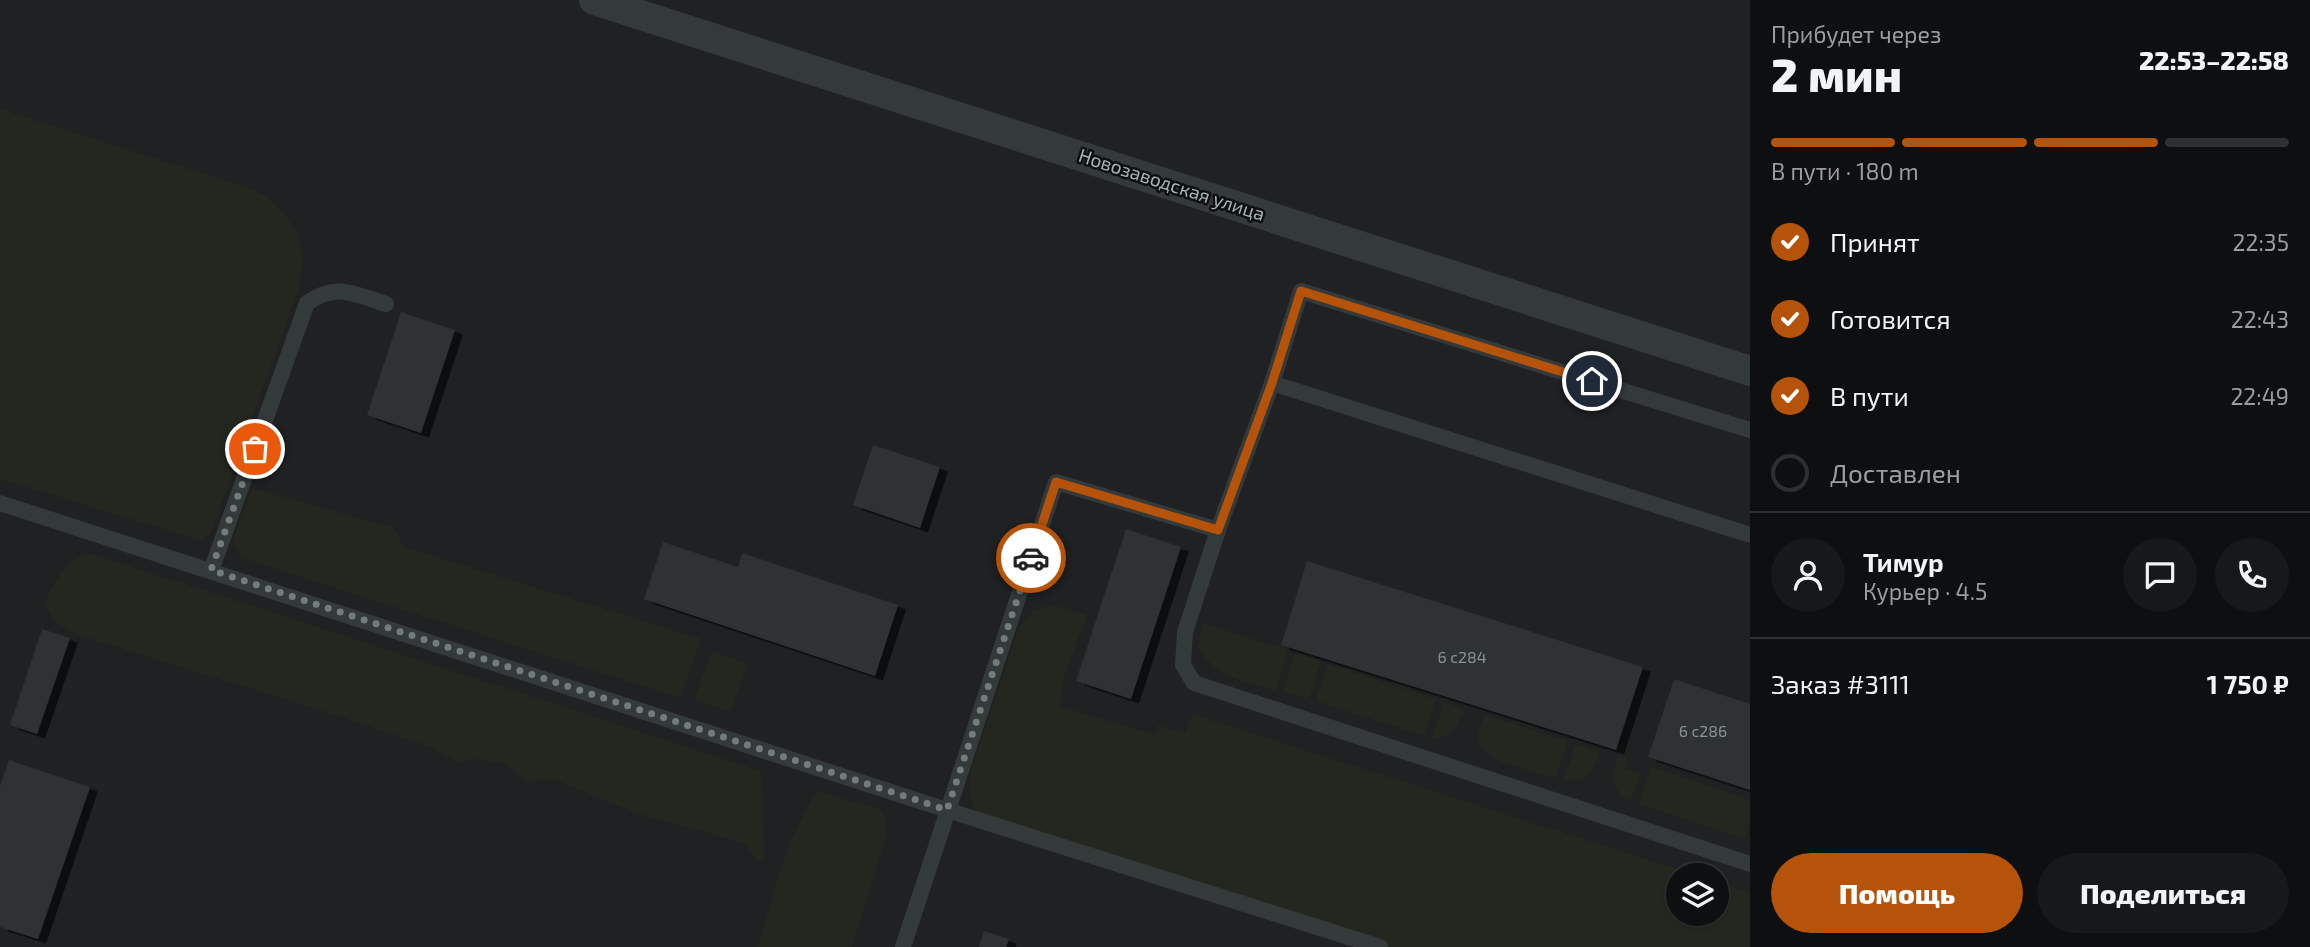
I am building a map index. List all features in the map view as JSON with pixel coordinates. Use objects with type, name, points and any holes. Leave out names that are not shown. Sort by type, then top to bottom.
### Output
[{"type":"street","name":"Новозаводская улица","points":[[594,0],[626,5],[1750,371]]},
{"type":"lane","points":[[211,570],[307,303],[320,293],[342,290],[386,304]]},
{"type":"lane","points":[[1750,430],[1301,291],[1272,383],[1218,530],[1185,632],[1183,665],[1194,683],[1750,864]]},
{"type":"lane","points":[[1272,383],[1750,535]]},
{"type":"lane","points":[[903,947],[1056,482],[1218,530]]},
{"type":"lane","points":[[0,503],[947,810],[1380,947]]},
{"type":"shaded area","points":[[0,0],[1750,0],[1750,947],[0,947]]},
{"type":"shaded area","points":[[0,109],[268,196],[287,217],[299,236],[302,262],[298,290],[217,517],[210,534],[202,541],[0,479]]},
{"type":"shaded area","points":[[252,488],[392,527],[399,535],[402,546],[701,639],[680,698],[241,558],[233,541]]},
{"type":"shaded area","points":[[85,555],[96,555],[761,771],[764,857],[759,862],[744,843],[636,813],[553,779],[525,781],[505,764],[478,759],[457,762],[430,747],[336,715],[84,637],[54,620],[45,601],[66,567]]},
{"type":"shaded area","points":[[1046,606],[1062,607],[1087,615],[1063,680],[1060,706],[1155,735],[1158,725],[1185,733],[1192,714],[1666,865],[1666,926],[1729,926],[1729,886],[1750,892],[1750,947],[1382,947],[977,813],[970,791],[972,768],[1019,627],[1033,611]]},
{"type":"shaded area","points":[[1203,623],[1288,650],[1275,691],[1230,676],[1211,664],[1197,645]]},
{"type":"shaded area","points":[[712,651],[748,664],[730,712],[694,699]]},
{"type":"shaded area","points":[[1295,653],[1321,662],[1309,700],[1283,691]]},
{"type":"shaded area","points":[[1328,664],[1436,699],[1424,736],[1316,701]]},
{"type":"shaded area","points":[[1444,702],[1462,708],[1466,714],[1460,714],[1451,733],[1432,739]]},
{"type":"shaded area","points":[[1484,715],[1568,741],[1555,778],[1500,761],[1483,750],[1479,736]]},
{"type":"shaded area","points":[[1623,742],[1627,743],[1623,758],[1628,760],[1625,769],[1640,774],[1631,802],[1622,796],[1614,782],[1615,767]]},
{"type":"shaded area","points":[[1576,744],[1600,751],[1588,775],[1578,780],[1563,780]]},
{"type":"shaded area","points":[[1651,766],[1750,800],[1750,824],[1745,839],[1639,804]]},
{"type":"shaded area","points":[[818,791],[880,809],[885,818],[886,837],[852,947],[758,947],[789,846]]},
{"type":"building","points":[[401,312],[455,330],[421,433],[367,415]]},
{"type":"building","points":[[873,445],[940,467],[920,528],[853,505]]},
{"type":"building","points":[[1126,529],[1181,547],[1131,699],[1076,681]]},
{"type":"building","points":[[663,542],[738,567],[742,553],[898,605],[875,676],[644,599]]},
{"type":"building","points":[[1307,561],[1643,667],[1616,750],[1281,645]]},
{"type":"building","points":[[42,629],[70,638],[37,734],[10,725]]},
{"type":"building","points":[[1674,679],[1750,704],[1750,790],[1648,757]]},
{"type":"building","points":[[9,760],[90,787],[38,939],[0,927],[0,786]]},
{"type":"building","points":[[984,931],[1009,939],[1006,947],[979,947]]},
{"type":"way so far","points":[[255,449],[211,570],[947,810],[1031,558]]},
{"type":"route","points":[[1031,558],[1056,482],[1218,530],[1272,383],[1301,291],[1592,381]]}]
